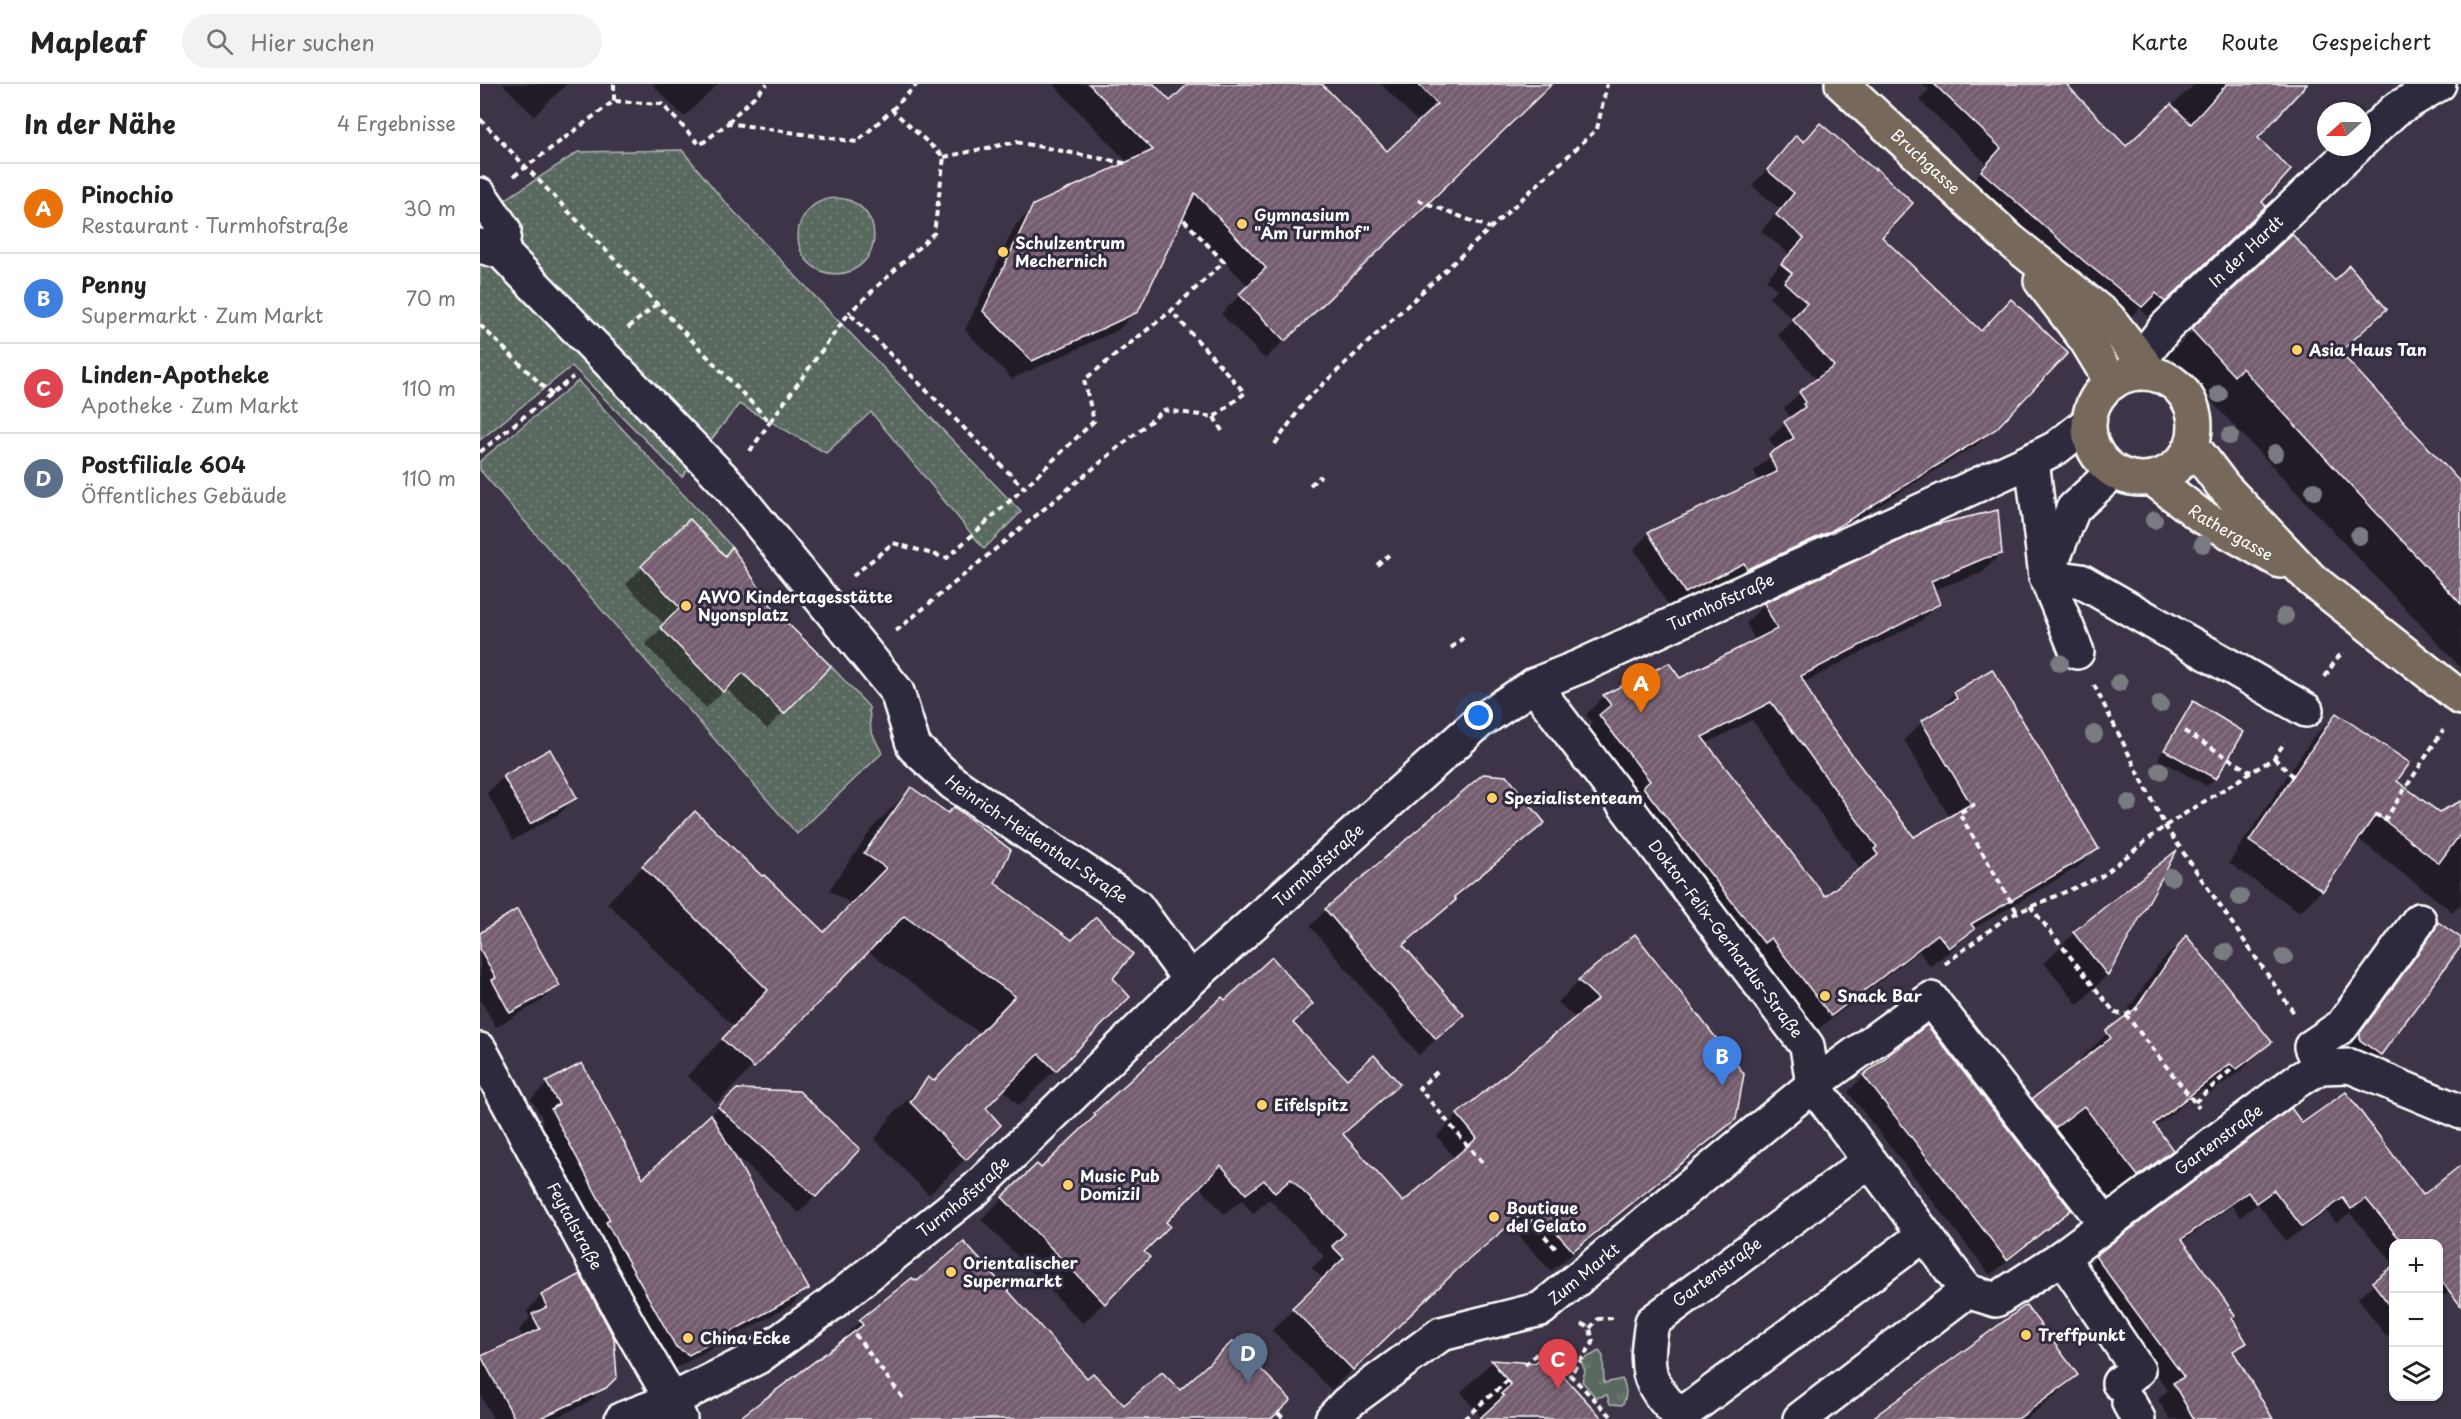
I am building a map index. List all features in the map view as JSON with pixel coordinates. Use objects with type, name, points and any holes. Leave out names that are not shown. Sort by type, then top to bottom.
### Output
[{"type":"main road","name":"Bruchgasse","points":[[1842,84],[2010,240],[2108,318],[2145,367]]},
{"type":"main road","name":"Bruchgasse","points":[[2010,240],[2086,340],[2112,383]]},
{"type":"main road","points":[[2145,367],[2175,384],[2184,393],[2193,410],[2195,422],[2192,445],[2177,466],[2165,475],[2131,479],[2113,472],[2098,458],[2090,440],[2089,413],[2102,389],[2125,374],[2145,367]]},
{"type":"main road","name":"Rathergasse","points":[[2192,445],[2223,486],[2312,580],[2461,698]]},
{"type":"main road","name":"Rathergasse","points":[[2152,478],[2201,516],[2312,580]]},
{"type":"street","points":[[2371,133],[2395,110],[2439,84]]},
{"type":"street","name":"In der Hardt","points":[[2145,367],[2166,327],[2346,156]]},
{"type":"street","points":[[480,195],[504,230],[491,249],[727,483],[866,656]]},
{"type":"street","name":"Turmhofstraße","points":[[622,1419],[676,1409],[758,1357],[831,1304],[976,1189],[1190,980],[1479,722],[1534,685],[1581,666],[2032,460],[2056,448],[2088,423]]},
{"type":"street","points":[[2032,460],[2046,576],[2077,652]]},
{"type":"street","points":[[2046,576],[2073,509],[2113,472]]},
{"type":"street","points":[[2046,576],[2082,581],[2306,710]]},
{"type":"street","name":"Heinrich-Heidenthal-Straße","points":[[866,656],[897,692],[914,747],[953,783],[1136,906],[1190,980]]},
{"type":"street","name":"Doktor-Felix-Gerhardus-Straße","points":[[1534,685],[1807,1046],[1813,1085],[1924,1236],[1982,1296]]},
{"type":"street","points":[[2419,920],[2342,1026],[2311,1047],[2320,1066],[2350,1066],[2461,1112]]},
{"type":"street","name":"Zum Markt","points":[[1332,1419],[1347,1403],[1442,1334],[1541,1309],[1813,1085],[1931,999],[2106,1224]]},
{"type":"street","name":"Feytalstraße","points":[[480,1050],[676,1409]]},
{"type":"street","name":"Gartenstraße","points":[[1800,1419],[1982,1296],[2062,1257],[2295,1082],[2320,1066]]},
{"type":"street","name":"Gartenstraße","points":[[1869,1161],[1652,1322],[1648,1348],[1649,1377],[1660,1398],[1681,1418],[1924,1236]]},
{"type":"street","points":[[2062,1257],[2138,1370],[2128,1402]]},
{"type":"path","points":[[614,84],[614,101]]},
{"type":"path","points":[[526,167],[614,101],[662,104],[700,146],[728,123],[767,84]]},
{"type":"path","points":[[728,123],[857,141],[917,84]]},
{"type":"path","points":[[1275,444],[1306,400],[1597,129],[1607,84]]},
{"type":"path","points":[[892,110],[944,157]]},
{"type":"path","points":[[480,119],[770,422],[849,313],[934,233],[944,157]]},
{"type":"path","points":[[944,157],[1016,142],[1128,164]]},
{"type":"path","points":[[1418,200],[1490,228]]},
{"type":"path","points":[[822,601],[893,543],[947,558],[1094,421],[1084,380],[1171,311],[1224,262],[1181,217]]},
{"type":"path","points":[[866,656],[1164,410],[1214,417],[1245,393],[1171,311]]},
{"type":"path","points":[[849,313],[1024,488]]},
{"type":"path","points":[[480,325],[552,395]]},
{"type":"path","points":[[1214,417],[1222,431]]},
{"type":"path","points":[[1310,485],[1321,476]]},
{"type":"path","points":[[1377,565],[1389,555]]},
{"type":"path","points":[[1451,648],[1463,638]]},
{"type":"path","points":[[2077,652],[2165,826],[2295,1015]]},
{"type":"path","points":[[2375,814],[2385,820],[2444,729]]},
{"type":"path","points":[[2184,730],[2251,772]]},
{"type":"path","points":[[2274,758],[2295,778]]},
{"type":"path","points":[[1976,804],[1959,813],[2017,912]]},
{"type":"path","points":[[1942,966],[2007,917],[2102,876],[2165,826],[2198,806]]},
{"type":"path","points":[[2030,906],[2115,1013],[2126,1015],[2138,1008]]},
{"type":"path","points":[[2126,1015],[2202,1112]]},
{"type":"path","points":[[2195,1102],[2234,1067]]},
{"type":"path","points":[[1437,1072],[1419,1088],[1485,1166]]},
{"type":"path","points":[[1524,1212],[1580,1277]]},
{"type":"path","points":[[1541,1309],[1590,1328],[1593,1342],[1570,1375]]},
{"type":"path","points":[[855,1334],[905,1401]]},
{"type":"path","points":[[1525,1365],[1544,1347],[1614,1419]]},
{"type":"path","points":[[1464,1419],[1508,1380]]},
{"type":"path","points":[[1596,1412],[1603,1408]]},
{"type":"path","points":[[1278,1413],[1284,1419]]},
{"type":"green space","points":[[682,150],[723,200],[1021,512],[984,549],[871,412],[826,453],[739,404],[682,477],[572,366],[480,440],[480,216],[578,152]]},
{"type":"green space","points":[[836,198],[850,201],[863,209],[871,222],[874,236],[871,250],[863,263],[850,271],[836,274],[822,271],[809,263],[801,250],[798,236],[801,222],[809,209],[822,201]]},
{"type":"green space","name":"AWO Kindertagesstätte Nyonsplatz","points":[[578,381],[732,547],[725,556],[689,519],[642,566],[680,608],[661,627],[723,692],[743,673],[784,714],[831,666],[869,707],[871,731],[882,753],[797,834],[480,470],[480,461]]},
{"type":"green space","points":[[1599,1351],[1603,1356],[1604,1383],[1622,1379],[1624,1382],[1626,1396],[1622,1405],[1610,1404],[1607,1395],[1596,1398],[1582,1381],[1585,1371],[1581,1361]]},
{"type":"building","points":[[1089,84],[1154,84],[1170,101],[1188,84],[1322,84],[1387,151],[1437,104],[1418,84],[1552,84],[1285,341],[1239,294],[1266,268],[1195,193],[1138,312],[1032,361],[983,311],[1033,205],[1153,150]]},
{"type":"building","points":[[1934,84],[2066,84],[2126,146],[2171,104],[2191,124],[2227,84],[2307,84],[2258,138],[2291,170],[2262,202],[2266,206],[2165,302],[2156,293],[2142,307],[2085,262],[1981,171],[2001,148]]},
{"type":"building","points":[[1820,123],[1875,170],[1876,168],[1913,203],[1882,237],[1981,331],[2011,299],[2068,353],[1996,429],[1831,531],[1747,569],[1744,563],[1685,593],[1648,532],[1777,472],[1769,454],[1794,438],[1784,422],[1805,407],[1803,404],[1806,402],[1799,392],[1834,366],[1792,319],[1807,303],[1784,282],[1792,273],[1781,264],[1804,238],[1776,215],[1794,193],[1767,170],[1796,135],[1804,142]]},
{"type":"building","points":[[2292,234],[2335,281],[2349,265],[2387,309],[2340,352],[2461,483],[2461,604],[2242,368],[2234,376],[2191,329]]},
{"type":"building","points":[[1998,510],[2002,554],[1985,558],[1931,581],[1940,604],[1801,676],[1821,714],[1914,837],[1971,804],[1921,721],[1957,699],[1954,692],[1992,669],[2099,849],[1971,924],[1975,929],[1949,948],[1938,934],[1831,1016],[1771,938],[1764,943],[1643,787],[1650,781],[1599,715],[1611,705],[1603,695],[1669,663],[1680,678],[1777,629],[1764,603],[1934,525]],"holes":[[[1771,702],[1877,847],[1874,849],[1878,855],[1825,896],[1702,737]]]},
{"type":"building","points":[[690,519],[725,556],[732,547],[775,611],[831,666],[784,714],[743,673],[723,692],[660,627],[680,608],[641,566]]},
{"type":"building","points":[[2193,701],[2244,732],[2216,779],[2164,750]]},
{"type":"building","points":[[2336,713],[2410,763],[2397,781],[2439,812],[2461,801],[2461,833],[2439,863],[2376,814],[2323,891],[2249,841]]},
{"type":"building","points":[[550,749],[577,798],[530,824],[503,776]]},
{"type":"building","points":[[1483,774],[1507,776],[1545,823],[1454,897],[1456,900],[1403,945],[1464,1015],[1436,1039],[1325,909]]},
{"type":"building","points":[[911,787],[948,813],[954,807],[1011,850],[995,883],[1072,940],[1096,917],[1133,954],[1113,978],[1130,997],[1056,1071],[1039,1054],[986,1108],[1001,1125],[966,1160],[910,1102],[928,1077],[934,1081],[1015,996],[904,916],[754,1068],[722,1039],[768,990],[642,866],[695,811],[824,932],[886,868],[864,853]]},
{"type":"building","points":[[2177,850],[2108,976],[2073,932]]},
{"type":"building","points":[[517,909],[560,986],[510,1013],[492,980],[496,978],[480,949],[480,933]]},
{"type":"building","points":[[2438,922],[2461,938],[2461,946],[2381,1055],[2360,1040],[2360,1033],[2434,931]]},
{"type":"building","points":[[1635,934],[1744,1074],[1736,1119],[1573,1251],[1532,1206],[1460,1267],[1353,1370],[1292,1308],[1344,1258],[1332,1246],[1345,1234],[1291,1179],[1275,1193],[1264,1180],[1246,1194],[1221,1165],[1166,1222],[1170,1226],[1144,1252],[1150,1257],[1105,1304],[1002,1197],[1037,1164],[1041,1168],[1096,1115],[1094,1113],[1222,997],[1225,1000],[1272,957],[1313,1004],[1293,1023],[1347,1079],[1374,1055],[1400,1084],[1343,1134],[1403,1202],[1477,1138],[1457,1114],[1598,999],[1578,980]]},
{"type":"building","points":[[2186,935],[2272,1042],[2237,1069],[2230,1064],[2154,1124],[2173,1150],[2138,1176],[2084,1106],[2055,1128],[2032,1099],[2111,1038],[2106,1031],[2136,1008]]},
{"type":"building","points":[[1927,1025],[2071,1210],[2007,1260],[1863,1075]]},
{"type":"building","points":[[582,1063],[643,1178],[711,1114],[809,1289],[689,1355],[676,1347],[606,1222],[610,1220],[551,1109],[559,1104],[546,1082]]},
{"type":"building","points":[[737,1089],[799,1091],[860,1149],[816,1197],[718,1107]]},
{"type":"building","points":[[2346,1092],[2423,1195],[2461,1165],[2461,1306],[2443,1283],[2443,1239],[2400,1239],[2366,1199],[2351,1209],[2343,1198],[2302,1227],[2274,1190],[2256,1203],[2248,1192],[2182,1239],[2235,1315],[2232,1318],[2247,1343],[2233,1351],[2273,1419],[2194,1419],[2173,1383],[2184,1377],[2095,1256],[2291,1108],[2302,1123]]},
{"type":"building","points":[[964,1242],[1087,1378],[1093,1373],[1124,1405],[1162,1372],[1180,1390],[1233,1341],[1291,1400],[1271,1419],[738,1419],[863,1325],[859,1320],[912,1278],[917,1281]]},
{"type":"building","points":[[2389,1269],[2389,1304],[2372,1282]]},
{"type":"building","points":[[580,1274],[614,1338],[617,1377],[606,1388],[538,1419],[515,1419],[481,1356],[540,1329],[532,1314],[547,1307],[541,1295]]},
{"type":"building","points":[[2026,1305],[2078,1375],[2018,1419],[1871,1419]]},
{"type":"building","points":[[1544,1355],[1603,1419],[1479,1419],[1504,1396],[1501,1394],[1511,1385],[1491,1360],[1535,1363]]},
{"type":"place","name":"Gymnasium \"Am Turmhof\"","points":[[1242,224]]},
{"type":"place","name":"Schulzentrum Mechernich","points":[[1003,252]]},
{"type":"place","name":"Asia Haus Tan","points":[[2297,350]]},
{"type":"place","name":"AWO Kindertagesstätte Nyonsplatz","points":[[686,606]]},
{"type":"place","name":"Pinochio","points":[[1641,713]]},
{"type":"place","name":"Spezialistenteam","points":[[1492,798]]},
{"type":"place","name":"Snack Bar","points":[[1825,996]]},
{"type":"place","name":"Penny","points":[[1722,1086]]},
{"type":"place","name":"Eifelspitz","points":[[1262,1105]]},
{"type":"place","name":"Music Pub Domizil","points":[[1068,1185]]},
{"type":"place","name":"Boutique del Gelato","points":[[1494,1217]]},
{"type":"place","name":"Orientalischer Supermarkt","points":[[951,1272]]},
{"type":"place","name":"Treffpunkt","points":[[2026,1335]]},
{"type":"place","name":"China Ecke","points":[[688,1338]]},
{"type":"place","name":"Postfiliale 604","points":[[1248,1383]]},
{"type":"place","name":"Linden-Apotheke","points":[[1558,1389]]}]
